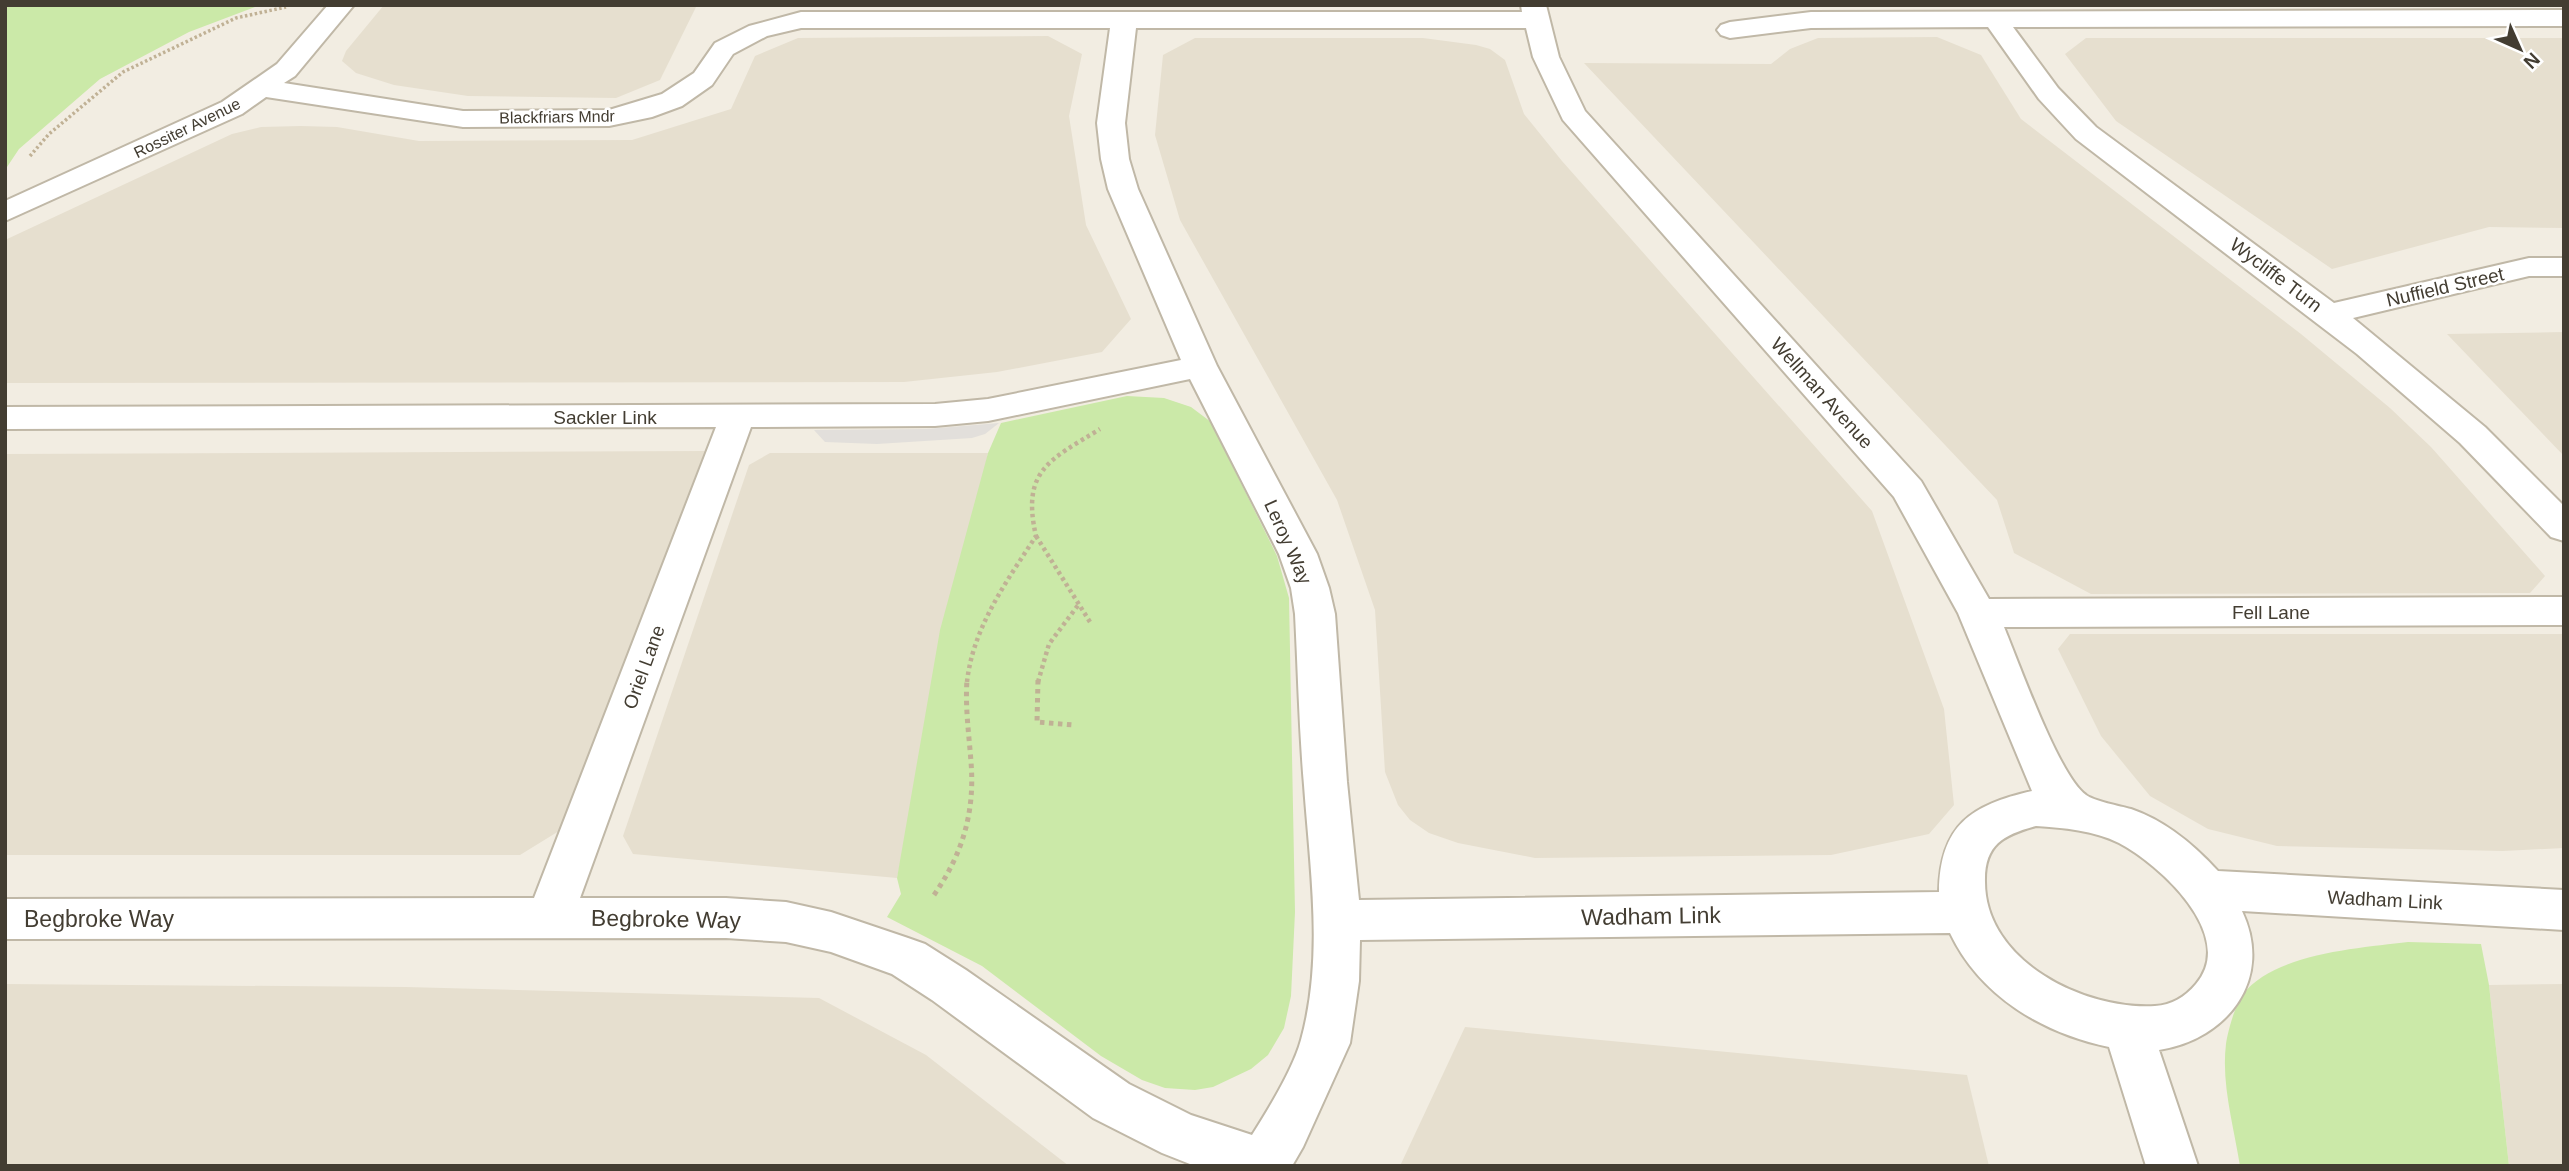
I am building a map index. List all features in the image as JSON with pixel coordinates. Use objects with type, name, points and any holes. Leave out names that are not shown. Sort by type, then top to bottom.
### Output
[{"type":"street","name":"Rossiter Avenue","points":[[5,212],[232,108],[286,71],[342,5]]},
{"type":"street","name":"Blackfriars Mndr","points":[[262,88],[463,118],[599,119],[632,114],[672,100],[703,79],[724,49],[771,27],[802,20],[1535,13]]},
{"type":"street","name":"Wellman Avenue","points":[[1535,13],[1546,57],[1573,114],[1908,490],[1978,614],[2046,777],[2072,810]]},
{"type":"street","points":[[1730,30],[1811,20],[2564,18]]},
{"type":"street","name":"Leroy Way","points":[[1124,19],[1111,123],[1115,159],[1123,189],[1200,366],[1298,554],[1310,588],[1315,614],[1325,782],[1338,920],[1335,981],[1325,1044],[1285,1129],[1262,1165]]},
{"type":"street","name":"Wycliffe Turn","points":[[1996,19],[2030,69],[2069,117],[2086,133],[2328,314],[2462,425],[2564,528]]},
{"type":"street","name":"Nuffield Street","points":[[2328,314],[2529,267],[2564,267]]},
{"type":"street","name":"Sackler Link","points":[[5,418],[935,415],[988,410],[1200,366]]},
{"type":"street","name":"Oriel Lane","points":[[550,918],[737,417]]},
{"type":"street","name":"Fell Lane","points":[[1978,614],[2564,611]]},
{"type":"street","points":[[2036,808],[2072,810],[2110,819],[2147,836],[2180,861],[2217,907],[2229,941],[2228,974],[2222,988],[2201,1013],[2169,1027],[2128,1030],[2092,1022],[2058,1010],[2026,990],[1998,967],[1977,940],[1964,914],[1959,882],[1964,854],[1980,832],[2005,816],[2036,808]]},
{"type":"street","name":"Wadham Link","points":[[2206,890],[2564,909]]},
{"type":"street","name":"Wadham Link","points":[[1338,920],[1930,911],[1964,914]]},
{"type":"street","name":"Begbroke Way","points":[[5,919],[726,918],[786,922],[866,943],[908,959],[1111,1101],[1180,1136],[1262,1165]]},
{"type":"street","points":[[2128,1030],[2172,1166]]},
{"type":"path","points":[[27,162],[49,134],[123,72],[236,18],[292,6]]},
{"type":"path","points":[[1090,622],[1036,536],[1029,506],[1032,485],[1041,470],[1103,427]]},
{"type":"path","points":[[934,895],[950,873],[971,818],[971,759],[966,713],[968,671],[987,612],[1036,536]]},
{"type":"path","points":[[1073,725],[1037,722],[1035,683],[1044,653],[1062,623],[1079,604]]},
{"type":"shaded area","points":[[384,5],[697,5],[660,80],[616,98],[468,96],[394,85],[356,73],[342,61],[346,51]]},
{"type":"shaded area","points":[[1048,36],[1082,54],[1069,116],[1086,225],[1131,319],[1102,352],[997,372],[904,382],[5,383],[5,240],[232,134],[261,127],[301,126],[337,127],[419,141],[632,140],[731,109],[755,56],[798,38]]},
{"type":"shaded area","points":[[1937,37],[1981,55],[2021,119],[2301,334],[2390,408],[2431,447],[2545,576],[2530,593],[2091,594],[2014,553],[1997,500],[1584,63],[1771,64],[1790,49],[1818,38]]},
{"type":"shaded area","points":[[1195,38],[1423,38],[1476,45],[1490,49],[1505,60],[1524,114],[1562,161],[1872,511],[1944,709],[1954,805],[1929,834],[1831,855],[1535,858],[1458,843],[1429,833],[1410,820],[1398,805],[1385,772],[1375,610],[1337,500],[1180,220],[1155,135],[1163,55]]},
{"type":"shaded area","points":[[2086,38],[2564,38],[2564,228],[2489,227],[2332,269],[2116,121],[2065,54]]},
{"type":"shaded area","points":[[2564,332],[2564,456],[2447,334]]},
{"type":"shaded area","points":[[999,423],[985,434],[972,438],[877,444],[825,442],[814,430],[927,429]]},
{"type":"shaded area","points":[[705,451],[559,831],[520,855],[5,855],[5,454]]},
{"type":"shaded area","points":[[770,453],[988,453],[897,878],[633,854],[623,836],[749,465]]},
{"type":"shaded area","points":[[2070,634],[2564,634],[2564,848],[2503,851],[2277,846],[2208,829],[2150,796],[2101,736],[2058,649]]},
{"type":"shaded area","points":[[5,984],[406,987],[819,998],[926,1055],[1069,1166],[5,1166]]},
{"type":"shaded area","points":[[2564,984],[2564,1166],[2509,1166],[2489,985]]},
{"type":"shaded area","points":[[1465,1027],[1967,1075],[1989,1166],[1400,1166]]},
{"type":"green space","points":[[5,5],[268,5],[255,7],[189,32],[100,79],[19,149],[5,170]]},
{"type":"green space","points":[[1127,396],[1164,398],[1191,407],[1211,422],[1277,556],[1289,598],[1295,912],[1291,996],[1284,1028],[1268,1055],[1251,1069],[1213,1087],[1195,1090],[1165,1088],[1142,1080],[1101,1056],[982,966],[887,917],[901,894],[897,878],[940,630],[988,453],[1001,423]]},
{"type":"green space","points":[[2408,942],[2481,944],[2489,985],[2509,1166],[2240,1166],[2227,1090],[2225,1059],[2230,1025],[2243,994],[2257,980],[2297,961],[2343,950]]}]
